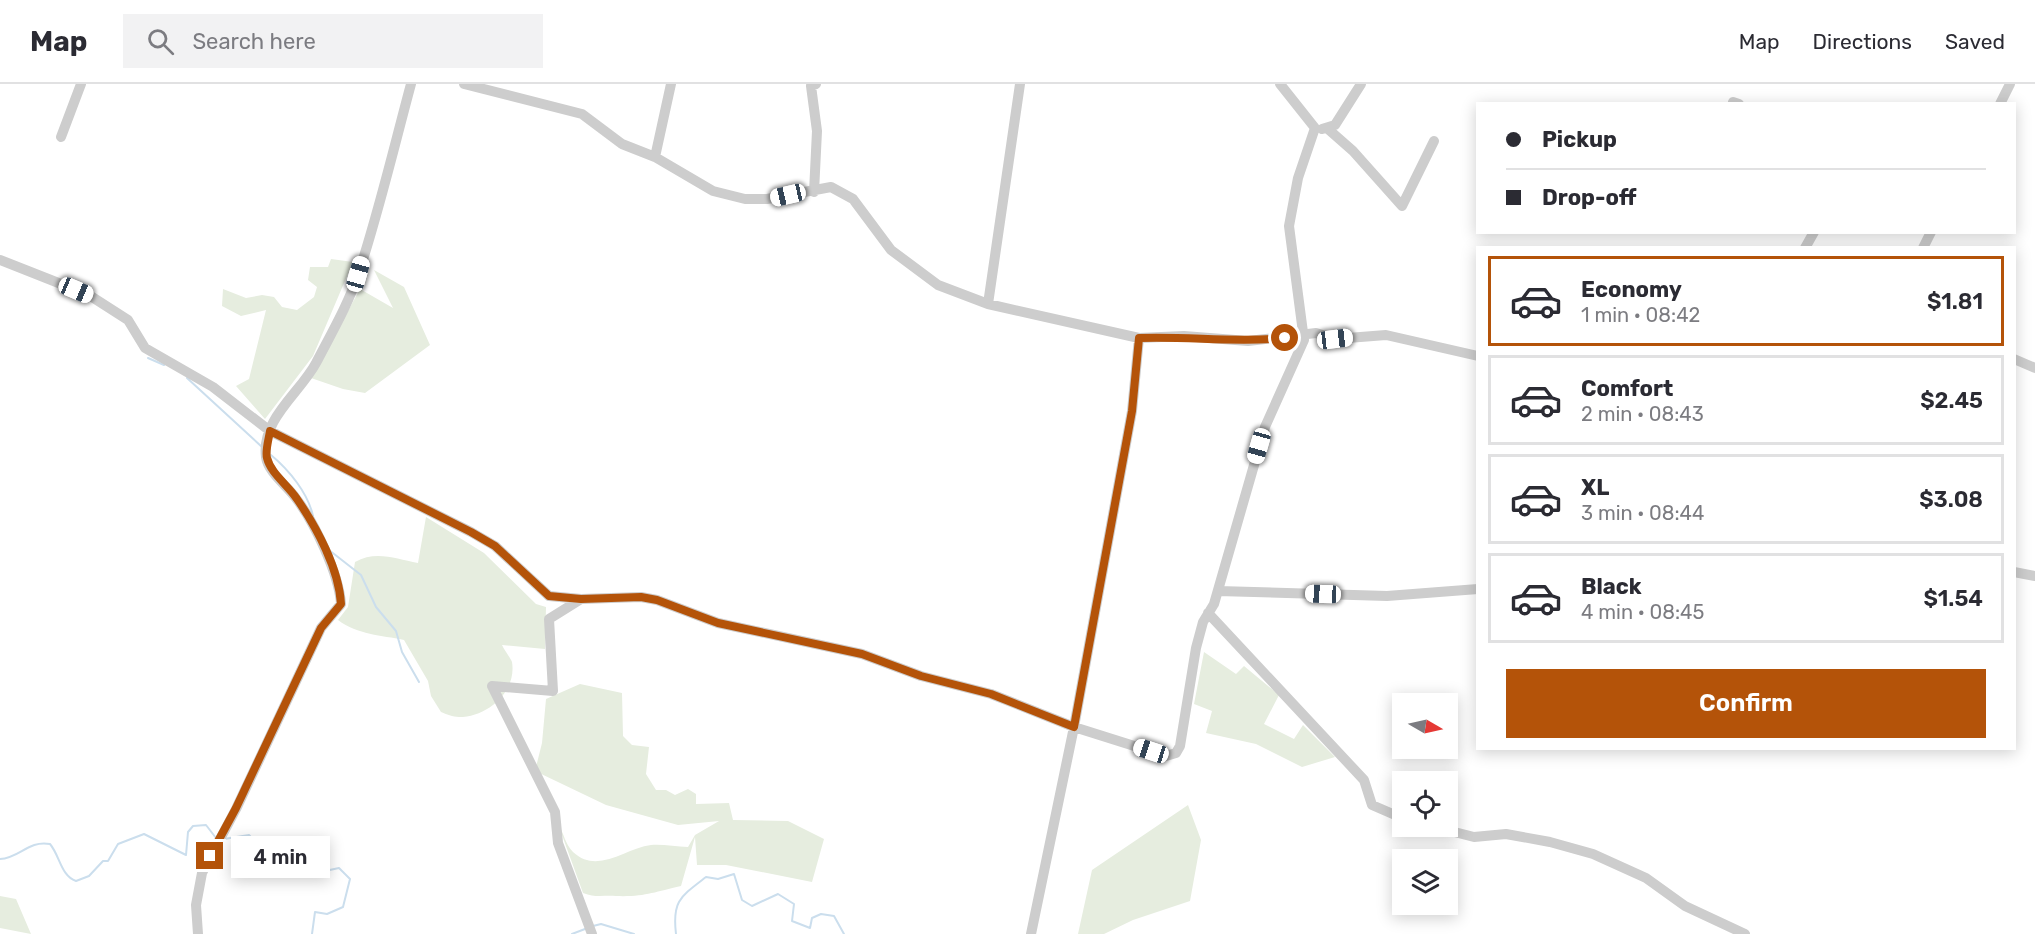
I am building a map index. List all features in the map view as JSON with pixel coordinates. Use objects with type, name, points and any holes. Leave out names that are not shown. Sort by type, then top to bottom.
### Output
[{"type":"street","points":[[61,137],[81,84]]},
{"type":"street","points":[[198,934],[196,905],[202,873],[236,808],[321,628],[341,604],[336,574],[321,544],[297,498],[276,475],[266,457],[270,426],[315,365],[358,274],[411,84]]},
{"type":"street","points":[[464,84],[582,114],[622,144],[655,157],[713,191],[745,199],[767,200],[831,187],[853,199],[891,250],[938,285],[988,304],[1139,338],[1184,336],[1248,341],[1316,333],[1335,339],[1386,335],[1476,356]]},
{"type":"street","points":[[655,157],[671,84]]},
{"type":"street","points":[[814,192],[817,131],[812,86],[816,84]]},
{"type":"street","points":[[988,304],[1020,84]]},
{"type":"street","points":[[1280,84],[1315,128],[1328,129],[1335,125],[1361,84]]},
{"type":"street","points":[[2001,102],[2010,84]]},
{"type":"street","points":[[0,260],[89,295],[128,320],[145,348],[213,387],[270,431],[479,536],[495,546],[549,596],[581,599],[641,597],[657,600],[718,623],[862,654],[921,676],[991,694],[1074,727],[1166,756],[1176,753],[1180,746],[1196,648],[1203,622],[1218,591],[1265,427],[1304,340],[1289,226],[1298,178],[1315,128]]},
{"type":"street","points":[[1328,129],[1353,151],[1402,206],[1434,141]]},
{"type":"street","points":[[1031,934],[1074,727],[1132,411],[1139,338]]},
{"type":"street","points":[[2016,360],[2035,368]]},
{"type":"street","points":[[2016,572],[2035,576]]},
{"type":"street","points":[[1218,591],[1387,596],[1476,589]]},
{"type":"street","points":[[581,599],[549,619],[553,692],[492,686],[555,812],[558,843],[592,934]]},
{"type":"street","points":[[1208,613],[1364,780],[1372,805],[1392,814]]},
{"type":"street","points":[[1458,833],[1474,837],[1506,834],[1550,842],[1593,854],[1646,878],[1685,906],[1745,934]]},
{"type":"shaded area","points":[[331,259],[353,262],[313,356],[265,419],[236,386],[249,379],[266,310],[241,316],[222,306],[223,289],[246,298],[262,295],[274,297],[282,307],[297,310],[314,297],[317,287],[308,280],[310,267],[328,267]]},
{"type":"shaded area","points":[[374,270],[404,287],[430,345],[365,393],[343,389],[311,378],[360,289],[393,308]]},
{"type":"shaded area","points":[[426,517],[484,553],[536,604],[546,607],[545,649],[502,645],[512,662],[510,683],[498,701],[480,713],[470,716],[457,717],[441,712],[431,696],[428,681],[404,640],[362,632],[338,620],[348,607],[355,562],[363,558],[378,556],[418,563]]},
{"type":"shaded area","points":[[1204,652],[1236,674],[1244,666],[1279,695],[1264,724],[1294,739],[1303,725],[1335,757],[1302,767],[1256,744],[1206,733],[1212,711],[1194,704]]},
{"type":"shaded area","points":[[580,684],[622,693],[623,736],[632,745],[649,747],[646,774],[656,790],[666,790],[675,795],[688,789],[696,794],[696,804],[729,803],[733,820],[788,821],[824,839],[812,882],[726,865],[697,865],[695,837],[681,886],[635,896],[596,896],[583,893],[558,824],[573,852],[582,858],[602,861],[651,845],[688,847],[695,835],[719,821],[678,825],[606,805],[535,771],[542,743],[546,699]]},
{"type":"shaded area","points":[[1188,805],[1201,840],[1190,901],[1133,920],[1104,934],[1078,934],[1092,870]]},
{"type":"shaded area","points":[[0,896],[16,899],[31,934],[0,928]]},
{"type":"waterway","points":[[148,358],[164,365]]},
{"type":"waterway","points":[[187,378],[262,447]]},
{"type":"waterway","points":[[271,455],[297,482],[307,499],[313,516]]},
{"type":"waterway","points":[[329,550],[361,575],[376,607],[396,631],[402,652],[419,682]]},
{"type":"waterway","points":[[0,859],[13,856],[42,843],[50,844],[67,875],[76,881],[89,876],[103,861],[108,861],[118,844],[144,834],[186,855],[188,832],[193,826],[206,825],[216,838]]},
{"type":"waterway","points":[[224,839],[249,835],[257,844],[261,865],[270,869],[282,866],[296,856],[309,857],[325,871],[339,868],[350,879],[343,907],[327,914],[315,912],[312,934]]},
{"type":"waterway","points":[[676,934],[675,914],[684,895],[706,877],[718,879],[734,874],[742,900],[752,906],[778,894],[794,904],[792,921],[810,928],[812,918],[821,914],[834,916],[844,934]]},
{"type":"waterway","points":[[593,926],[601,924],[634,934]]},
{"type":"waterway","points":[[572,934],[585,929]]},
{"type":"route","points":[[210,856],[236,808],[321,628],[341,604],[336,574],[321,544],[297,498],[276,475],[266,457],[270,431],[430,510],[495,546],[549,596],[581,599],[641,597],[657,600],[718,623],[862,654],[921,676],[991,694],[1074,727],[1132,411],[1139,338],[1184,336],[1248,341],[1285,338]]}]
